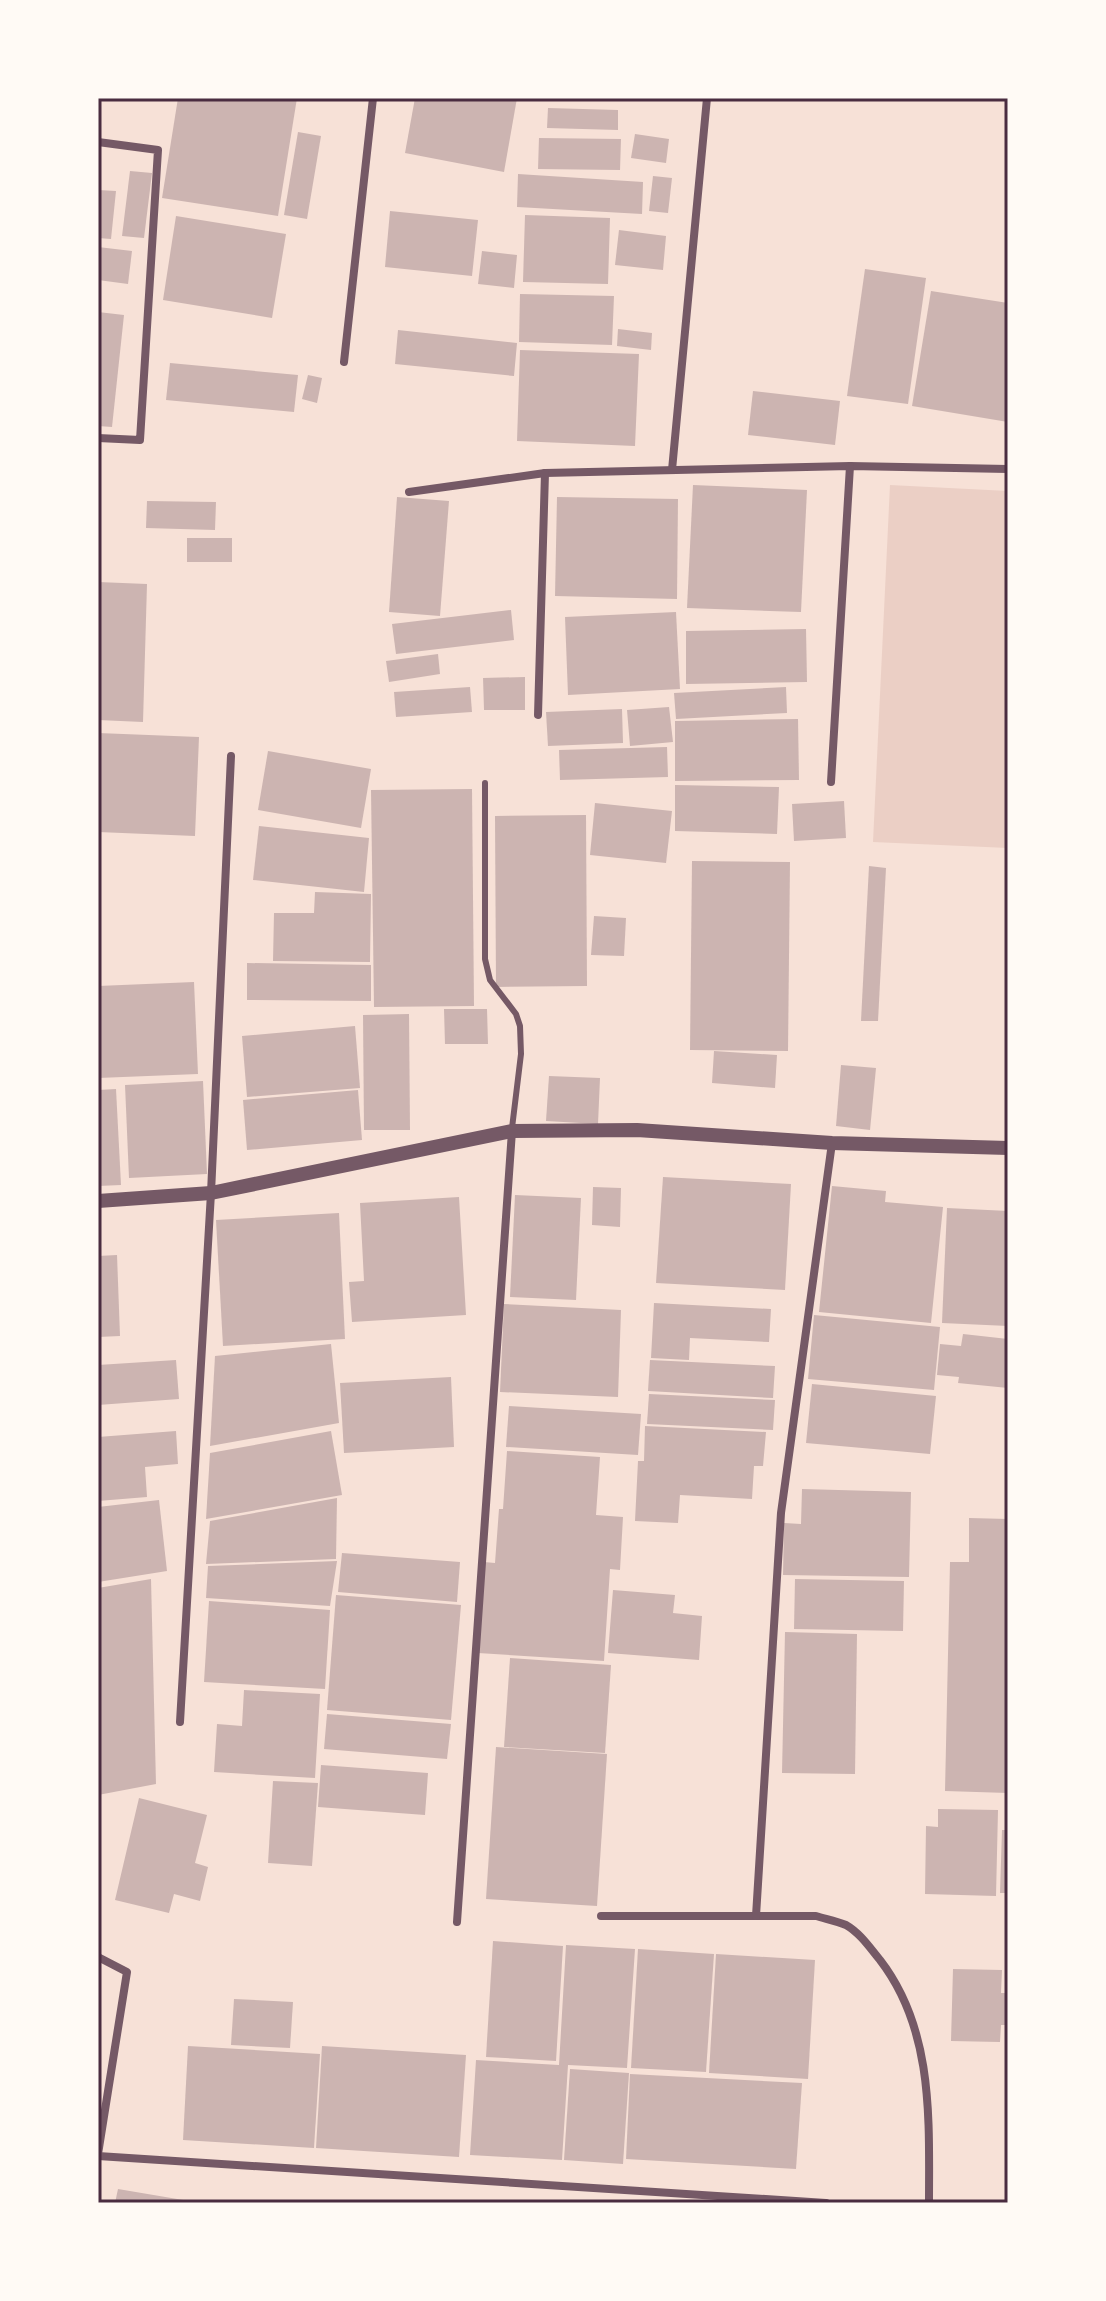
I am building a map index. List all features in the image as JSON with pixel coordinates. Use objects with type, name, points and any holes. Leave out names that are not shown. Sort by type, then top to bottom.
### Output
[{"type":"street","points":[[344,362],[373,98]]},
{"type":"street","points":[[672,470],[707,98]]},
{"type":"street","points":[[98,142],[158,150],[140,440],[98,438]]},
{"type":"street","points":[[831,782],[850,466]]},
{"type":"street","points":[[409,492],[545,473],[850,466],[1008,469]]},
{"type":"street","points":[[538,715],[545,473]]},
{"type":"street","points":[[180,1722],[211,1193],[231,756]]},
{"type":"street","points":[[98,1201],[211,1193],[512,1131],[637,1130],[832,1143],[1008,1148]]},
{"type":"street","points":[[457,1922],[512,1131]]},
{"type":"street","points":[[756,1916],[781,1513],[832,1143]]},
{"type":"street","points":[[601,1916],[816,1916],[846,1925],[864,1940],[886,1968],[905,2001],[923,2060],[929,2100],[929,2203]]},
{"type":"street","points":[[98,1957],[127,1972],[98,2155],[826,2203]]},
{"type":"lane","points":[[485,783],[485,959],[490,980],[516,1014],[520,1026],[521,1054],[512,1131]]},
{"type":"shaded area","points":[[890,485],[1008,491],[1008,848],[873,842]]},
{"type":"building","points":[[178,98],[297,98],[278,216],[162,198]]},
{"type":"building","points":[[415,98],[517,98],[504,172],[405,153]]},
{"type":"building","points":[[548,108],[618,110],[618,130],[547,128]]},
{"type":"building","points":[[298,132],[321,136],[307,219],[284,215]]},
{"type":"building","points":[[635,134],[669,139],[666,163],[631,158]]},
{"type":"building","points":[[539,138],[621,139],[620,170],[538,169]]},
{"type":"building","points":[[130,171],[152,173],[144,238],[122,236]]},
{"type":"building","points":[[518,174],[643,182],[642,214],[517,207]]},
{"type":"building","points":[[653,176],[672,178],[668,213],[649,211]]},
{"type":"building","points":[[98,190],[116,191],[111,239],[98,238]]},
{"type":"building","points":[[390,211],[478,220],[472,276],[385,267]]},
{"type":"building","points":[[525,215],[610,218],[608,284],[523,282]]},
{"type":"building","points":[[176,216],[286,234],[272,318],[163,300]]},
{"type":"building","points":[[619,230],[666,236],[663,270],[615,265]]},
{"type":"building","points":[[98,247],[132,251],[128,284],[98,280]]},
{"type":"building","points":[[482,251],[517,255],[514,288],[478,284]]},
{"type":"building","points":[[865,269],[926,278],[908,404],[847,396]]},
{"type":"building","points":[[931,291],[1008,303],[1008,422],[912,406]]},
{"type":"building","points":[[520,294],[614,296],[612,345],[519,342]]},
{"type":"building","points":[[98,312],[124,315],[112,427],[98,426]]},
{"type":"building","points":[[618,329],[652,333],[651,350],[617,346]]},
{"type":"building","points":[[398,330],[517,343],[514,376],[395,364]]},
{"type":"building","points":[[520,350],[639,354],[635,446],[517,441]]},
{"type":"building","points":[[170,363],[298,375],[294,412],[166,400]]},
{"type":"building","points":[[308,375],[322,378],[317,403],[302,399]]},
{"type":"building","points":[[753,391],[840,401],[835,445],[748,435]]},
{"type":"building","points":[[693,485],[807,490],[801,612],[687,608]]},
{"type":"building","points":[[397,497],[449,501],[440,616],[389,612]]},
{"type":"building","points":[[557,497],[678,499],[677,599],[555,596]]},
{"type":"building","points":[[147,501],[216,502],[215,530],[146,528]]},
{"type":"building","points":[[187,538],[232,538],[232,562],[187,562]]},
{"type":"building","points":[[98,582],[147,584],[143,722],[98,720]]},
{"type":"building","points":[[511,610],[514,640],[396,654],[392,624]]},
{"type":"building","points":[[676,612],[680,689],[568,695],[565,617]]},
{"type":"building","points":[[806,629],[807,682],[686,684],[686,631]]},
{"type":"building","points":[[438,654],[440,674],[389,682],[386,661]]},
{"type":"building","points":[[525,677],[525,710],[484,710],[483,678]]},
{"type":"building","points":[[470,687],[472,712],[396,717],[394,692]]},
{"type":"building","points":[[786,687],[787,713],[676,719],[674,693]]},
{"type":"building","points":[[669,707],[673,742],[630,746],[627,710]]},
{"type":"building","points":[[622,709],[623,743],[548,746],[546,712]]},
{"type":"building","points":[[798,719],[799,780],[675,781],[675,721]]},
{"type":"building","points":[[98,733],[199,737],[195,836],[98,832]]},
{"type":"building","points":[[667,747],[668,777],[560,780],[559,750]]},
{"type":"building","points":[[268,751],[371,769],[361,828],[258,810]]},
{"type":"building","points":[[675,785],[779,787],[777,834],[675,831]]},
{"type":"building","points":[[472,789],[474,1006],[374,1007],[371,790]]},
{"type":"building","points":[[844,801],[846,838],[794,841],[792,804]]},
{"type":"building","points":[[595,803],[672,811],[666,863],[590,855]]},
{"type":"building","points":[[586,815],[587,986],[496,987],[495,816]]},
{"type":"building","points":[[259,826],[369,838],[364,892],[253,880]]},
{"type":"building","points":[[692,861],[790,862],[788,1051],[690,1050]]},
{"type":"building","points":[[869,866],[886,868],[878,1021],[861,1021]]},
{"type":"building","points":[[315,892],[371,894],[370,962],[273,961],[274,913],[314,913]]},
{"type":"building","points":[[594,916],[626,918],[624,956],[591,955]]},
{"type":"building","points":[[247,963],[371,965],[371,1001],[247,1000]]},
{"type":"building","points":[[194,982],[198,1074],[98,1078],[98,986]]},
{"type":"building","points":[[444,1009],[487,1009],[488,1044],[445,1044]]},
{"type":"building","points":[[409,1014],[410,1130],[364,1130],[363,1015]]},
{"type":"building","points":[[355,1026],[360,1088],[247,1097],[242,1036]]},
{"type":"building","points":[[714,1051],[777,1055],[775,1088],[712,1083]]},
{"type":"building","points":[[841,1065],[876,1068],[870,1130],[836,1126]]},
{"type":"building","points":[[549,1076],[600,1078],[598,1124],[546,1121]]},
{"type":"building","points":[[203,1081],[207,1174],[129,1178],[125,1085]]},
{"type":"building","points":[[116,1089],[121,1185],[98,1186],[98,1090]]},
{"type":"building","points":[[358,1090],[362,1140],[247,1150],[243,1100]]},
{"type":"building","points":[[663,1177],[791,1184],[785,1290],[656,1283]]},
{"type":"building","points":[[832,1186],[886,1191],[885,1202],[943,1207],[931,1323],[819,1312]]},
{"type":"building","points":[[593,1187],[621,1188],[620,1227],[592,1225]]},
{"type":"building","points":[[515,1195],[581,1198],[576,1300],[510,1297]]},
{"type":"building","points":[[459,1197],[466,1315],[352,1322],[349,1282],[364,1281],[360,1203]]},
{"type":"building","points":[[947,1208],[1008,1211],[1008,1326],[942,1323]]},
{"type":"building","points":[[339,1213],[345,1339],[223,1346],[216,1220]]},
{"type":"building","points":[[117,1255],[120,1336],[98,1337],[98,1256]]},
{"type":"building","points":[[654,1303],[771,1309],[769,1342],[690,1338],[689,1360],[651,1358]]},
{"type":"building","points":[[504,1304],[621,1310],[618,1397],[500,1392]]},
{"type":"building","points":[[814,1315],[940,1327],[934,1390],[808,1379]]},
{"type":"building","points":[[963,1334],[1008,1339],[1008,1388],[958,1383],[959,1377],[937,1375],[940,1344],[961,1346]]},
{"type":"building","points":[[331,1344],[339,1423],[210,1446],[215,1356]]},
{"type":"building","points":[[176,1360],[179,1399],[98,1405],[98,1365]]},
{"type":"building","points":[[650,1360],[775,1366],[773,1398],[648,1391]]},
{"type":"building","points":[[451,1377],[454,1447],[344,1453],[340,1383]]},
{"type":"building","points":[[812,1384],[936,1396],[930,1454],[806,1443]]},
{"type":"building","points":[[649,1394],[775,1400],[773,1430],[647,1424]]},
{"type":"building","points":[[509,1406],[641,1414],[638,1455],[506,1447]]},
{"type":"building","points":[[645,1426],[766,1432],[763,1466],[754,1466],[752,1499],[680,1495],[678,1523],[635,1521],[638,1461],[644,1461]]},
{"type":"building","points":[[176,1431],[178,1464],[145,1467],[147,1497],[98,1501],[98,1437]]},
{"type":"building","points":[[331,1431],[342,1495],[206,1519],[210,1453]]},
{"type":"building","points":[[507,1451],[600,1457],[596,1515],[623,1517],[620,1570],[610,1569],[604,1661],[478,1653],[484,1562],[495,1563]]},
{"type":"building","points":[[802,1489],[911,1492],[909,1577],[783,1575],[784,1523],[801,1524]]},
{"type":"building","points":[[337,1498],[336,1559],[206,1564],[210,1521]]},
{"type":"building","points":[[159,1500],[167,1571],[98,1582],[98,1507]]},
{"type":"building","points":[[969,1518],[1008,1519],[1008,1793],[945,1791],[950,1562],[969,1562]]},
{"type":"building","points":[[342,1553],[460,1562],[457,1602],[338,1592]]},
{"type":"building","points":[[337,1561],[330,1606],[206,1598],[208,1566]]},
{"type":"building","points":[[151,1579],[156,1784],[98,1795],[98,1588]]},
{"type":"building","points":[[795,1579],[904,1581],[903,1631],[794,1629]]},
{"type":"building","points":[[613,1590],[675,1595],[673,1613],[702,1616],[699,1660],[608,1653]]},
{"type":"building","points":[[336,1595],[461,1605],[451,1720],[327,1710]]},
{"type":"building","points":[[209,1601],[330,1610],[325,1689],[204,1682]]},
{"type":"building","points":[[785,1632],[857,1634],[855,1774],[782,1773]]},
{"type":"building","points":[[510,1658],[611,1665],[605,1753],[504,1747]]},
{"type":"building","points":[[244,1690],[320,1694],[315,1778],[214,1772],[217,1724],[242,1726]]},
{"type":"building","points":[[327,1714],[451,1724],[447,1759],[324,1749]]},
{"type":"building","points":[[496,1747],[607,1754],[597,1906],[486,1899]]},
{"type":"building","points":[[321,1765],[428,1773],[425,1815],[318,1807]]},
{"type":"building","points":[[273,1781],[318,1783],[312,1866],[268,1863]]},
{"type":"building","points":[[139,1798],[207,1815],[195,1863],[208,1867],[200,1901],[174,1894],[169,1913],[115,1900]]},
{"type":"building","points":[[938,1809],[998,1810],[996,1896],[925,1894],[926,1826],[938,1827]]},
{"type":"building","points":[[1002,1830],[1008,1830],[1008,1893],[1000,1893]]},
{"type":"building","points":[[493,1941],[563,1946],[556,2061],[486,2057]]},
{"type":"building","points":[[566,1945],[635,1949],[627,2068],[568,2065],[562,2160],[470,2155],[476,2060],[559,2065]]},
{"type":"building","points":[[638,1949],[714,1954],[706,2072],[631,2068]]},
{"type":"building","points":[[716,1954],[815,1960],[808,2079],[709,2073]]},
{"type":"building","points":[[953,1969],[1002,1970],[1001,1993],[1008,1993],[1008,2025],[1001,2025],[1000,2042],[951,2041]]},
{"type":"building","points":[[234,1999],[293,2002],[290,2048],[231,2045]]},
{"type":"building","points":[[188,2046],[320,2054],[314,2148],[183,2140]]},
{"type":"building","points":[[322,2046],[466,2055],[459,2157],[316,2148]]},
{"type":"building","points":[[570,2069],[629,2073],[623,2164],[564,2160]]},
{"type":"building","points":[[630,2074],[802,2083],[796,2169],[626,2159]]},
{"type":"building","points":[[118,2189],[189,2201],[189,2203],[115,2203]]}]
